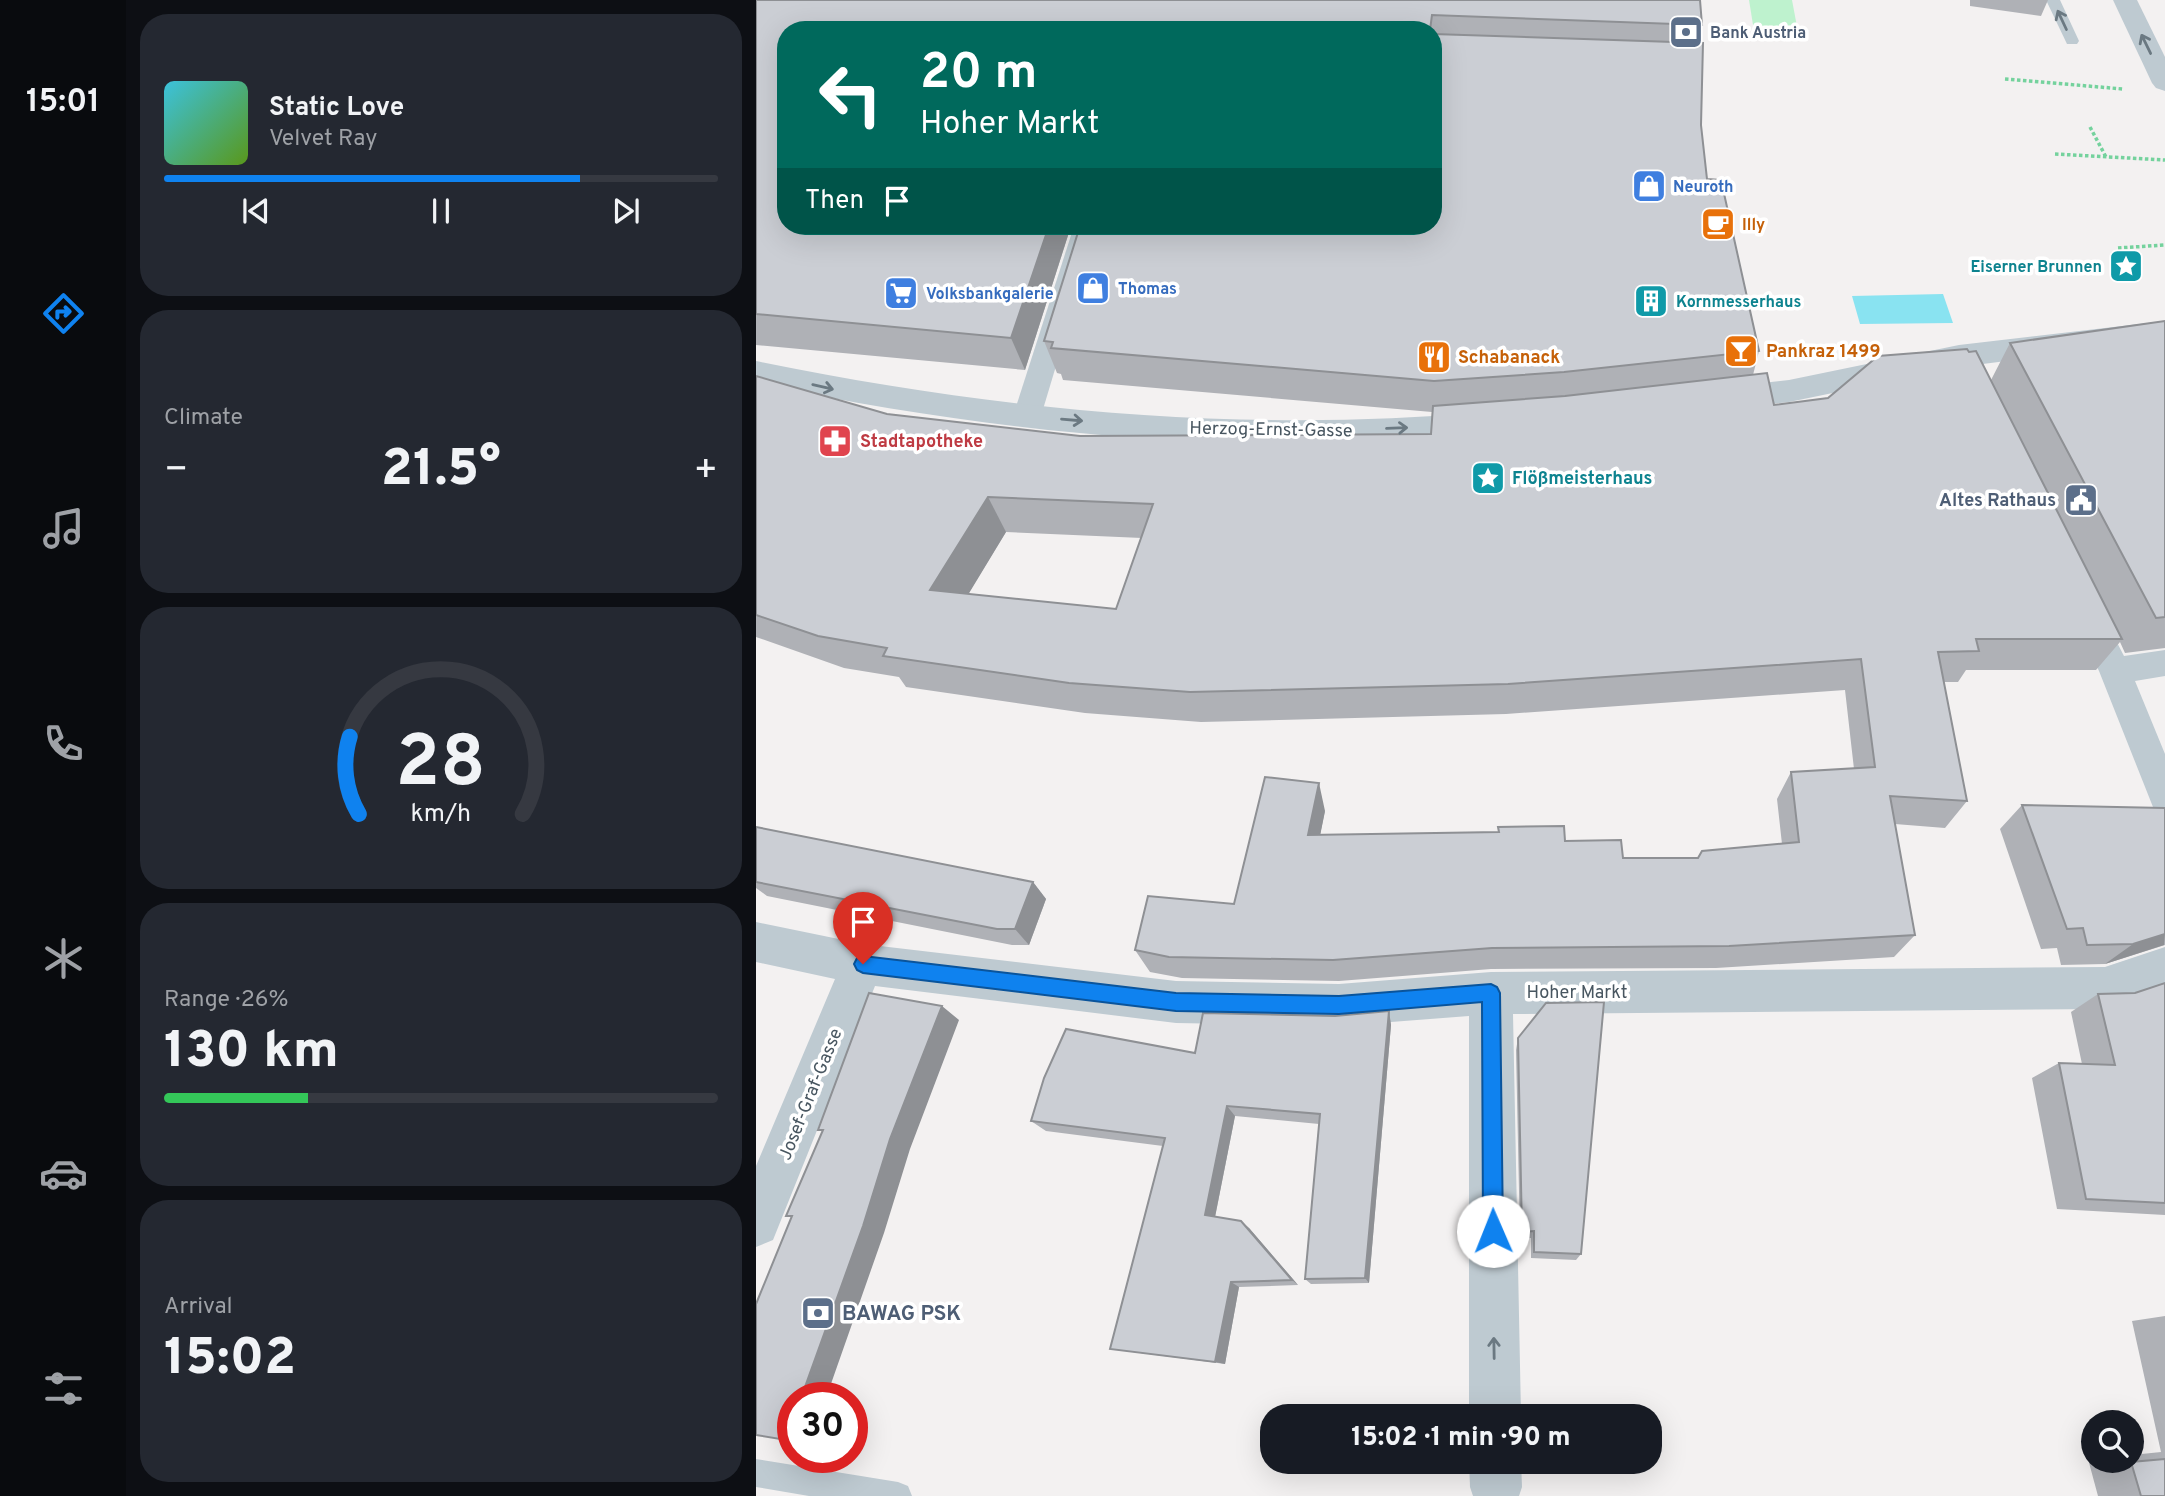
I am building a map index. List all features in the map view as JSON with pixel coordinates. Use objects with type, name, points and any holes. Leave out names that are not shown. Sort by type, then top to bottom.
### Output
[{"type":"street","points":[[2125,0],[2165,83]]},
{"type":"street","points":[[1027,416],[1083,235]]},
{"type":"street","points":[[1692,402],[1789,391],[1959,356],[2165,331]]},
{"type":"street","points":[[1959,356],[1975,388]]},
{"type":"street","name":"Herzog-Ernst-Gasse","points":[[756,372],[840,391],[1027,416],[1174,428],[1329,431],[1518,421]]},
{"type":"street","points":[[2078,597],[2115,671],[2165,796]]},
{"type":"street","points":[[2115,671],[2165,663]]},
{"type":"street","name":"Hoher Markt","points":[[756,942],[863,964],[1176,1002],[1339,1005],[1491,993],[2105,988],[2165,968]]},
{"type":"street","name":"Josef-Graf-Gasse","points":[[756,1223],[863,964]]},
{"type":"street","points":[[1491,993],[1495,1404]]},
{"type":"lane","points":[[2053,0],[2072,40]]},
{"type":"lane","points":[[756,1474],[898,1496]]},
{"type":"path","points":[[2005,79],[2129,90]]},
{"type":"path","points":[[2090,128],[2106,158]]},
{"type":"path","points":[[2055,154],[2165,160]]},
{"type":"path","points":[[2118,248],[2165,246]]},
{"type":"green space","points":[[1749,0],[1792,0],[1798,32],[1754,31]]},
{"type":"water","points":[[1943,294],[1953,323],[1860,324],[1852,296]]},
{"type":"building","points":[[756,0],[1700,0],[1702,25],[1432,15],[1431,21],[777,21],[777,235],[1046,235],[1011,338],[756,314]]},
{"type":"building","points":[[1442,34],[1703,43],[1701,125],[1707,179],[1721,180],[1759,351],[1564,372],[1434,381],[1051,348],[1053,342],[1044,341],[1077,235],[1442,235]]},
{"type":"building","points":[[2165,321],[2165,617],[2156,618],[2010,343]]},
{"type":"building","points":[[1967,349],[1969,352],[1976,351],[2122,639],[1976,639],[1979,651],[1938,652],[1967,801],[1890,796],[1915,935],[1729,946],[1492,948],[1333,960],[1169,957],[1135,950],[1148,896],[1234,904],[1265,777],[1319,783],[1308,835],[1499,832],[1498,827],[1564,826],[1565,841],[1621,840],[1623,858],[1698,858],[1702,851],[1799,842],[1791,772],[1875,767],[1861,659],[1508,684],[1190,692],[1069,683],[883,656],[887,648],[818,636],[756,615],[756,376],[887,414],[1080,436],[1431,434],[1433,406],[1565,396],[1767,373],[1774,405],[1828,398],[1878,356]],"holes":[[[988,497],[1153,504],[1116,609],[930,590]]]},
{"type":"building","points":[[2022,805],[2165,808],[2165,934],[2133,944],[2087,945],[2083,928],[2067,929]]},
{"type":"building","points":[[756,827],[1033,882],[1015,929],[997,929],[756,882]]},
{"type":"building","points":[[2165,983],[2165,1203],[2086,1199],[2059,1063],[2115,1065],[2098,994],[2135,993]]},
{"type":"building","points":[[869,993],[942,1006],[890,1139],[863,1226],[807,1382],[777,1382],[777,1438],[756,1435],[756,1304],[792,1216],[786,1216],[823,1130],[818,1130]]},
{"type":"building","points":[[1604,1002],[1581,1254],[1534,1252],[1534,1231],[1522,1232],[1518,1038],[1546,1003]]},
{"type":"building","points":[[1389,1011],[1365,1278],[1305,1279],[1320,1114],[1227,1106],[1205,1215],[1241,1221],[1292,1280],[1231,1282],[1215,1362],[1110,1349],[1165,1138],[1031,1121],[1044,1078],[1066,1029],[1195,1053],[1203,1013],[1335,1016]]},
{"type":"building","points":[[2165,1459],[2165,1496],[2141,1496],[2134,1473],[2144,1473],[2144,1461]]},
{"type":"place","name":"Bank Austria","points":[[1686,32]]},
{"type":"place","name":"Neuroth","points":[[1649,186]]},
{"type":"place","name":"Illy","points":[[1718,224]]},
{"type":"place","name":"Eiserner Brunnen","points":[[2126,266]]},
{"type":"place","name":"Thomas","points":[[1093,288]]},
{"type":"place","name":"Volksbankgalerie","points":[[901,293]]},
{"type":"place","name":"Kornmesserhaus","points":[[1651,301]]},
{"type":"place","name":"Pankraz 1499","points":[[1741,351]]},
{"type":"place","name":"Schabanack","points":[[1434,357]]},
{"type":"place","name":"Stadtapotheke","points":[[835,441]]},
{"type":"place","name":"Flößmeisterhaus","points":[[1488,478]]},
{"type":"place","name":"Altes Rathaus","points":[[2081,500]]},
{"type":"place","name":"BAWAG PSK","points":[[818,1313]]},
{"type":"route","points":[[863,964],[1176,1002],[1339,1005],[1491,993],[1493,1231]]}]
